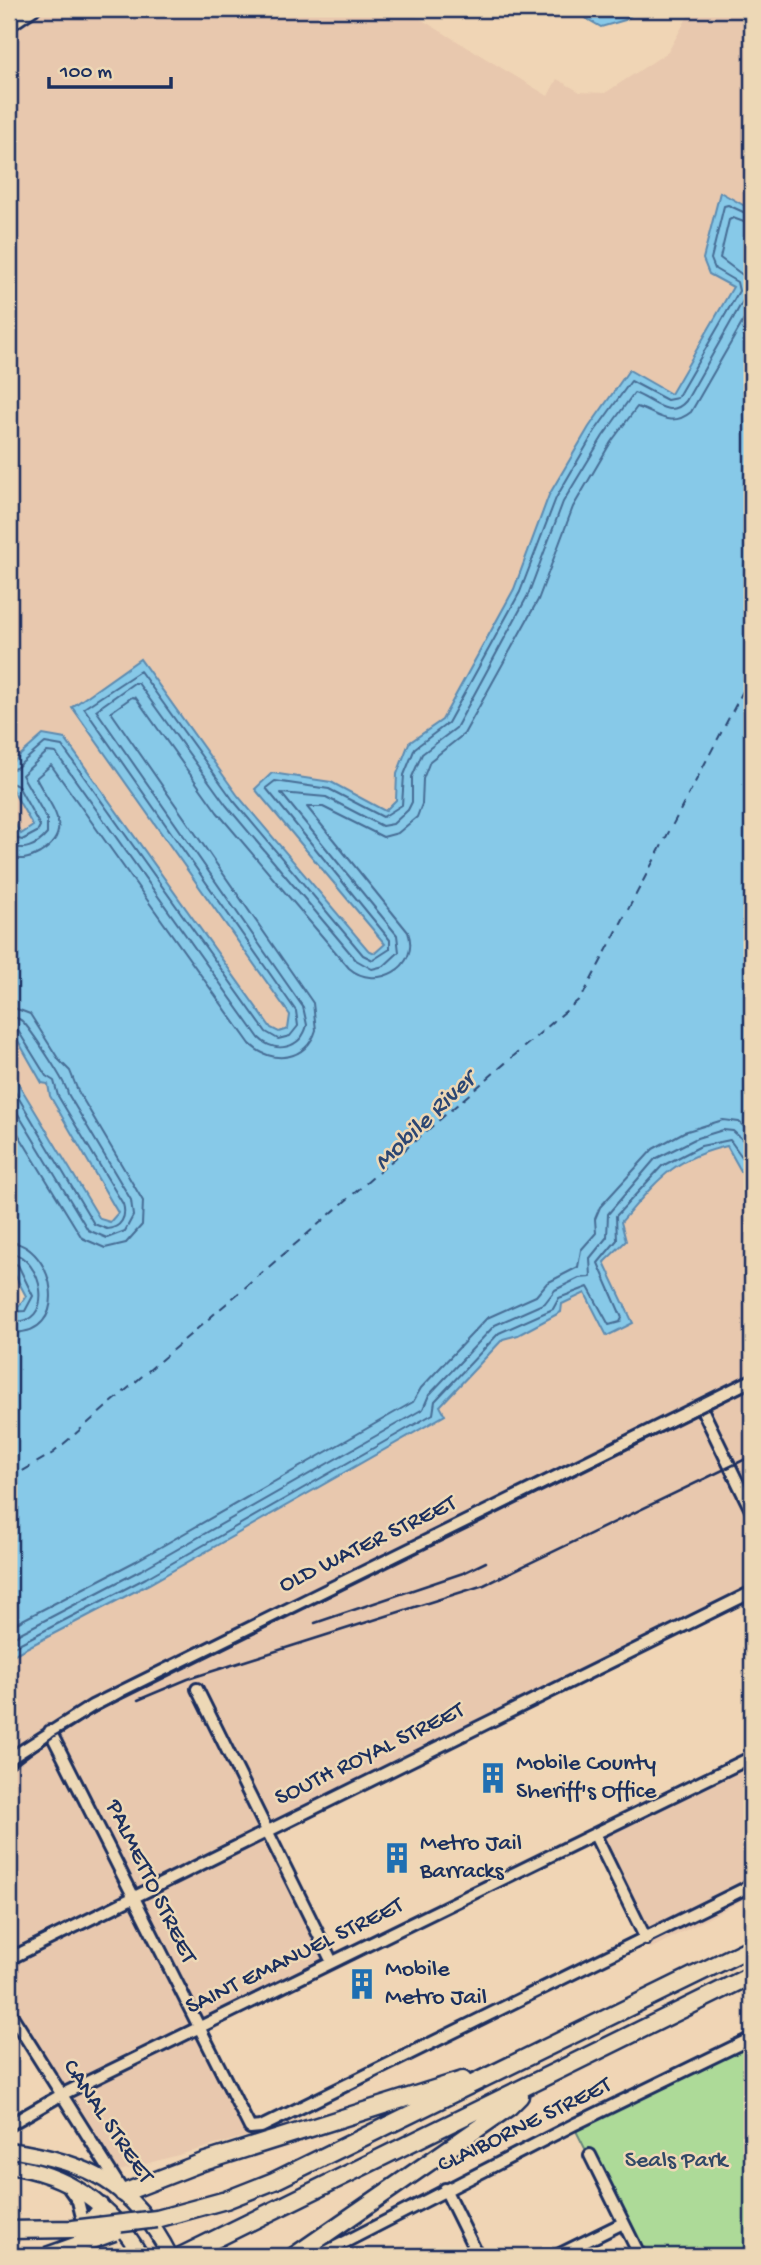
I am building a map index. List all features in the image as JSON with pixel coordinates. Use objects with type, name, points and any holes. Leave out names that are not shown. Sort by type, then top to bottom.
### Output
[{"type":"highway","points":[[47,2256],[274,2181],[752,1947]]},
{"type":"highway","points":[[181,2256],[752,1975]]},
{"type":"highway","points":[[123,2193],[203,2162],[355,2116],[522,2060]]},
{"type":"highway","points":[[294,2256],[509,2108],[530,2085]]},
{"type":"highway","points":[[9,2230],[72,2229],[157,2219]]},
{"type":"main road","points":[[9,2150],[75,2164],[94,2172],[123,2193],[102,2204],[62,2180],[9,2166]]},
{"type":"main road","name":"CANAL STREET","points":[[123,2193],[156,2228],[170,2256]]},
{"type":"main road","name":"CANAL STREET","points":[[102,2204],[141,2256]]},
{"type":"street","points":[[9,26],[34,9]]},
{"type":"street","name":"OLD WATER STREET","points":[[9,1759],[50,1731],[295,1604],[752,1380]]},
{"type":"street","points":[[701,1407],[752,1512]]},
{"type":"street","name":"SOUTH ROYAL STREET","points":[[9,1959],[752,1591]]},
{"type":"street","points":[[197,1689],[332,1962]]},
{"type":"street","name":"PALMETTO STREET","points":[[50,1731],[250,2128],[261,2127],[646,1939]]},
{"type":"street","name":"SAINT EMANUEL STREET","points":[[9,2124],[61,2095],[752,1757]]},
{"type":"street","points":[[595,1835],[646,1939],[752,1885]]},
{"type":"street","name":"CANAL STREET","points":[[9,2011],[123,2193]]},
{"type":"street","name":"CLAIBORNE STREET","points":[[318,2256],[445,2189],[752,2038]]},
{"type":"street","points":[[590,2155],[640,2256]]},
{"type":"street","points":[[62,2180],[78,2202],[84,2225],[81,2256]]},
{"type":"street","points":[[445,2189],[478,2256]]},
{"type":"street","points":[[84,2225],[102,2204]]},
{"type":"street","points":[[556,2256],[624,2223]]},
{"type":"shaded area","points":[[9,9],[404,9],[548,96],[557,79],[580,92],[605,93],[668,52],[692,9],[752,9],[752,210],[721,192],[709,274],[733,287],[671,395],[629,371],[589,427],[549,495],[514,589],[442,720],[409,743],[397,774],[396,800],[385,811],[331,782],[385,945],[375,954],[368,951],[238,796],[141,659],[73,707],[290,1015],[291,1025],[284,1031],[271,1028],[65,739],[9,765]]},
{"type":"shaded area","points":[[9,784],[34,826],[21,834],[9,814]]},
{"type":"shaded area","points":[[9,1025],[42,1083],[48,1084],[50,1096],[117,1208],[116,1218],[110,1222],[100,1219],[9,1068]]},
{"type":"shaded area","points":[[727,1146],[746,1179],[752,1177],[752,1592],[267,1831],[332,1962],[199,2028],[252,2135],[112,2173],[9,2009],[9,1657],[149,1584],[445,1415],[440,1406],[503,1339],[518,1335],[561,1313],[561,1305],[585,1293],[633,1323],[604,1262],[625,1242],[621,1222],[666,1171],[693,1156]]},
{"type":"shaded area","points":[[752,1755],[752,1895],[650,1949],[591,1831]]},
{"type":"green space","name":"Seals Park","points":[[752,2038],[752,2256],[640,2256],[573,2125]]},
{"type":"water","points":[[570,9],[638,9],[625,20],[601,27]]},
{"type":"water","name":"Mobile River","points":[[720,192],[752,210],[752,1177],[746,1180],[727,1146],[708,1151],[692,1157],[667,1173],[621,1222],[626,1241],[604,1262],[633,1323],[607,1336],[585,1293],[562,1304],[561,1312],[518,1335],[503,1339],[440,1406],[445,1415],[149,1584],[9,1657],[9,1303],[19,1306],[26,1296],[9,1264],[9,1068],[100,1219],[110,1222],[118,1213],[50,1096],[48,1084],[42,1083],[9,1025],[9,814],[21,834],[33,826],[9,784],[9,765],[43,735],[65,739],[271,1028],[279,1032],[288,1029],[290,1015],[72,707],[140,659],[238,796],[368,950],[375,953],[385,944],[255,789],[272,773],[331,782],[385,811],[396,800],[397,774],[409,743],[442,720],[514,589],[549,495],[589,427],[629,370],[671,394],[733,287],[709,274],[703,259]]},
{"type":"ferry route","points":[[9,1479],[53,1453],[582,997],[752,674]]},
{"type":"railway","points":[[9,1770],[54,1736],[126,1695],[752,1387]]},
{"type":"railway","points":[[138,1700],[188,1679],[484,1585],[752,1456]]},
{"type":"railway","points":[[315,1623],[463,1573],[486,1562]]},
{"type":"place","name":"Mobile County Sheriff's Office","points":[[493,1778]]},
{"type":"place","name":"Metro Jail Barracks","points":[[397,1858]]},
{"type":"place","name":"Mobile Metro Jail","points":[[362,1984]]}]
